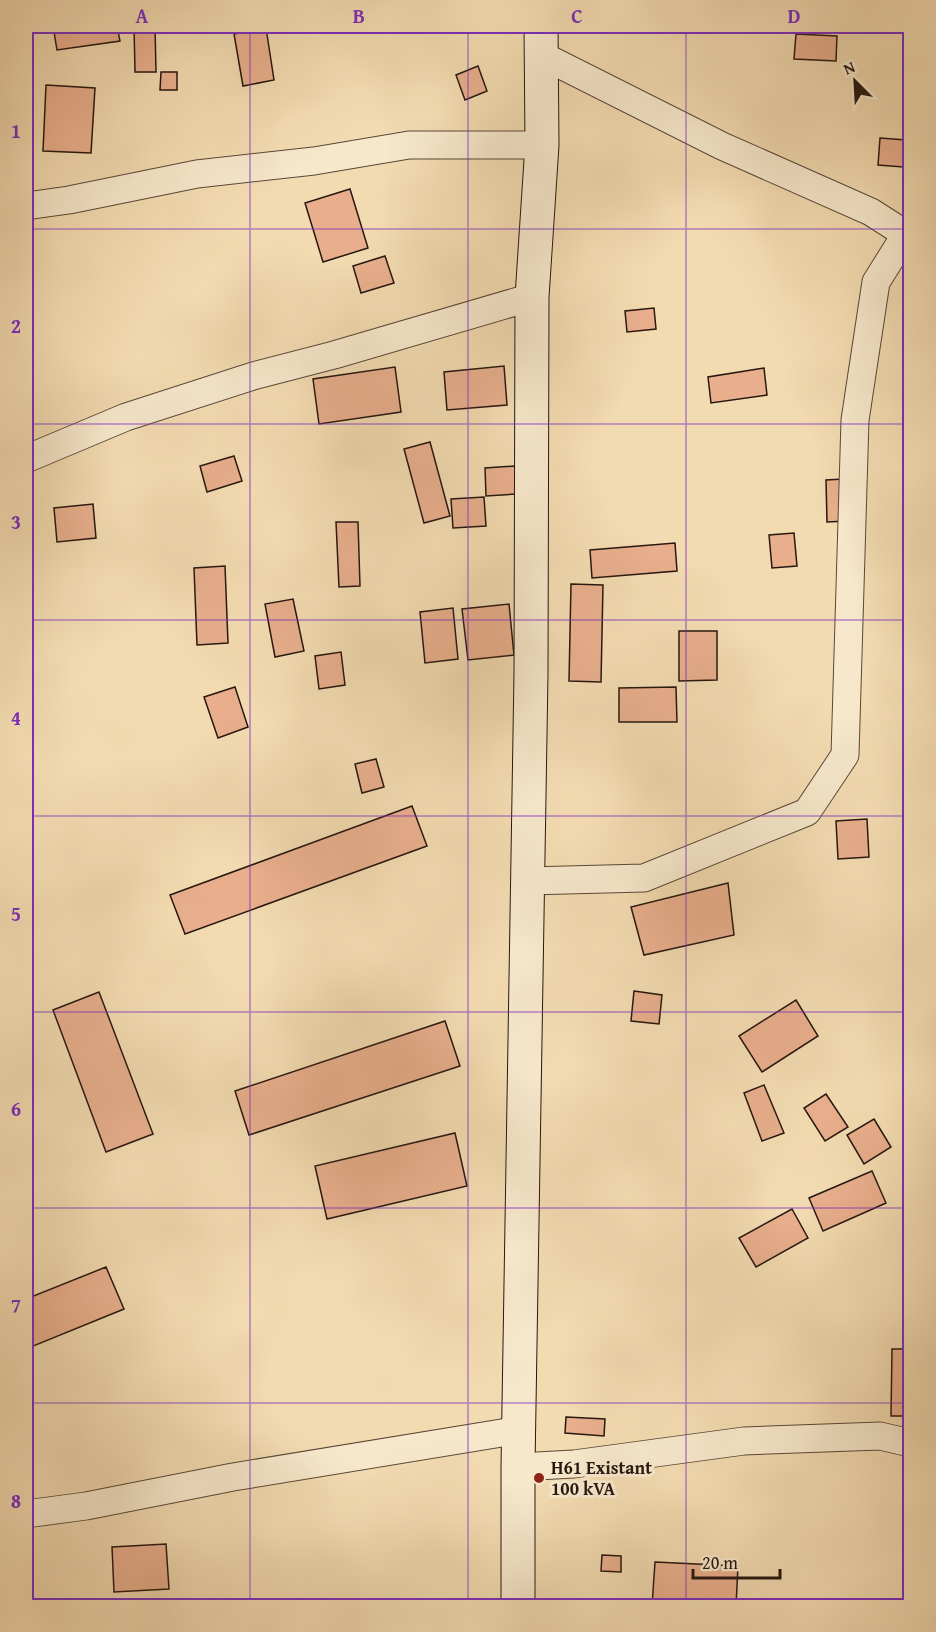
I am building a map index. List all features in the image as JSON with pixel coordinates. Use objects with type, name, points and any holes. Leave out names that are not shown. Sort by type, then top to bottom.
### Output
[{"type":"street","points":[[518,1606],[518,1467],[531,673],[532,297],[542,145],[541,40]]},
{"type":"street","points":[[528,881],[644,878],[807,812],[845,755],[855,420],[876,282],[908,236],[871,212],[722,146],[541,40]]},
{"type":"street","points":[[26,206],[69,200],[196,174],[314,161],[409,145],[542,145]]},
{"type":"street","points":[[26,459],[126,417],[242,379],[334,355],[532,297]]},
{"type":"street","points":[[26,1514],[86,1506],[245,1475],[520,1430]]},
{"type":"street","points":[[518,1467],[574,1464],[744,1441],[880,1436],[910,1443]]},
{"type":"building","points":[[53,26],[117,26],[120,41],[57,50]]},
{"type":"building","points":[[134,26],[155,26],[156,72],[135,72]]},
{"type":"building","points":[[266,28],[274,80],[243,86],[234,34]]},
{"type":"building","points":[[796,34],[837,36],[836,61],[794,59]]},
{"type":"building","points":[[478,66],[487,91],[465,100],[456,75]]},
{"type":"building","points":[[161,72],[177,72],[177,90],[160,90]]},
{"type":"building","points":[[46,85],[95,88],[91,153],[43,151]]},
{"type":"building","points":[[880,138],[906,140],[903,167],[878,165]]},
{"type":"building","points":[[350,189],[368,248],[323,262],[305,203]]},
{"type":"building","points":[[385,256],[394,283],[361,293],[353,266]]},
{"type":"building","points":[[654,308],[656,329],[627,332],[625,311]]},
{"type":"building","points":[[504,366],[507,405],[447,410],[444,372]]},
{"type":"building","points":[[395,367],[401,412],[319,424],[313,379]]},
{"type":"building","points":[[764,368],[767,395],[711,403],[708,377]]},
{"type":"building","points":[[430,442],[450,516],[424,523],[404,449]]},
{"type":"building","points":[[234,456],[242,481],[207,492],[200,466]]},
{"type":"building","points":[[515,466],[516,494],[486,496],[485,468]]},
{"type":"building","points":[[861,478],[848,521],[827,522],[826,480]]},
{"type":"building","points":[[484,497],[486,526],[453,528],[451,499]]},
{"type":"building","points":[[93,504],[96,538],[57,542],[54,508]]},
{"type":"building","points":[[336,522],[358,522],[360,586],[339,587]]},
{"type":"building","points":[[794,533],[797,566],[772,568],[769,535]]},
{"type":"building","points":[[675,543],[677,571],[592,578],[590,550]]},
{"type":"building","points":[[225,566],[228,643],[197,645],[194,568]]},
{"type":"building","points":[[571,584],[603,585],[601,682],[569,681]]},
{"type":"building","points":[[293,599],[304,651],[275,657],[265,604]]},
{"type":"building","points":[[509,604],[514,655],[468,660],[462,609]]},
{"type":"building","points":[[453,608],[458,659],[425,663],[420,612]]},
{"type":"building","points":[[679,631],[717,631],[717,680],[679,681]]},
{"type":"building","points":[[341,652],[345,685],[319,689],[315,656]]},
{"type":"building","points":[[235,687],[248,727],[218,738],[204,697]]},
{"type":"building","points":[[676,687],[677,722],[619,722],[619,688]]},
{"type":"building","points":[[376,759],[384,787],[362,793],[355,764]]},
{"type":"building","points":[[412,806],[427,846],[185,934],[170,895]]},
{"type":"building","points":[[867,819],[869,857],[838,859],[836,821]]},
{"type":"building","points":[[728,883],[734,935],[644,955],[631,907]]},
{"type":"building","points":[[634,991],[662,995],[659,1024],[631,1021]]},
{"type":"building","points":[[99,992],[153,1134],[106,1152],[53,1010]]},
{"type":"building","points":[[796,1000],[818,1036],[762,1072],[739,1036]]},
{"type":"building","points":[[445,1021],[460,1066],[249,1135],[235,1091]]},
{"type":"building","points":[[764,1085],[784,1133],[762,1141],[744,1093]]},
{"type":"building","points":[[826,1094],[848,1127],[825,1141],[804,1108]]},
{"type":"building","points":[[874,1119],[891,1147],[864,1164],[847,1135]]},
{"type":"building","points":[[455,1133],[467,1186],[327,1219],[315,1166]]},
{"type":"building","points":[[872,1171],[886,1203],[823,1231],[809,1198]]},
{"type":"building","points":[[792,1209],[808,1238],[756,1267],[739,1238]]},
{"type":"building","points":[[106,1267],[124,1309],[26,1349],[26,1299]]},
{"type":"building","points":[[892,1349],[910,1349],[910,1416],[891,1416]]},
{"type":"building","points":[[566,1417],[605,1419],[604,1436],[565,1433]]},
{"type":"building","points":[[166,1544],[169,1589],[114,1592],[112,1547]]},
{"type":"building","points":[[602,1555],[621,1556],[621,1572],[601,1571]]},
{"type":"building","points":[[655,1562],[738,1566],[736,1606],[652,1606]]},
{"type":"place","name":"H61 Existant 100 kVA","points":[[539,1478]]}]
